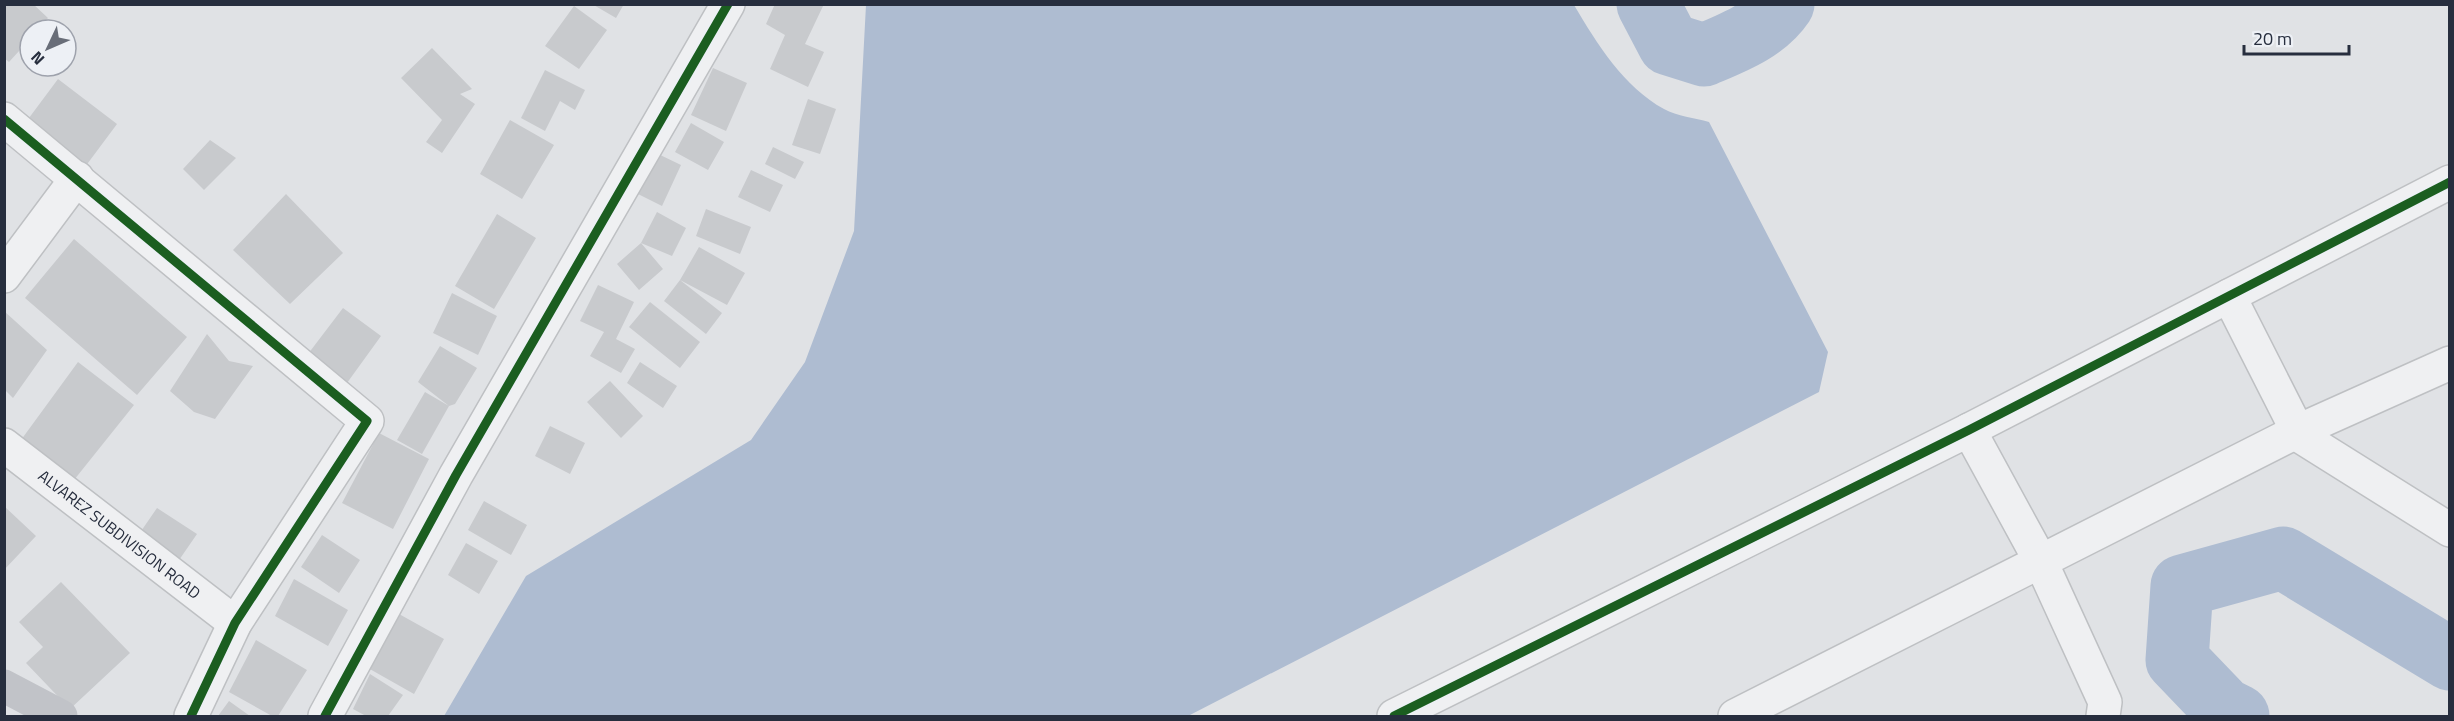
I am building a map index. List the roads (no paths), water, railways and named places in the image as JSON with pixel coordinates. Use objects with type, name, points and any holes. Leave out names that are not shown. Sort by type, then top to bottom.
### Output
[{"type":"main road","points":[[4,686],[61,717]]},
{"type":"street","points":[[325,717],[456,475],[728,4]]},
{"type":"street","points":[[4,119],[367,421],[235,623],[191,717]]},
{"type":"street","points":[[4,276],[77,178]]},
{"type":"street","points":[[1394,717],[1969,430],[2450,182]]},
{"type":"street","points":[[2229,296],[2296,432],[2450,530]]},
{"type":"street","points":[[1735,717],[2040,560],[2296,432],[2450,363]]},
{"type":"street","points":[[1969,430],[2040,560],[2105,702],[2103,717]]},
{"type":"street","name":"ALVAREZ SUBDIVISION ROAD","points":[[4,445],[235,623]]},
{"type":"water","points":[[866,5],[1574,5],[1602,49],[1636,89],[1664,109],[1709,122],[1828,352],[1819,392],[1188,716],[444,716],[526,576],[751,440],[805,362],[854,231]]},
{"type":"waterway","points":[[1648,4],[1669,44],[1704,55],[1737,41],[1757,29],[1767,22],[1783,4]]},
{"type":"waterway","points":[[2238,716],[2224,709],[2177,660],[2182,586],[2283,558],[2450,659]]}]
